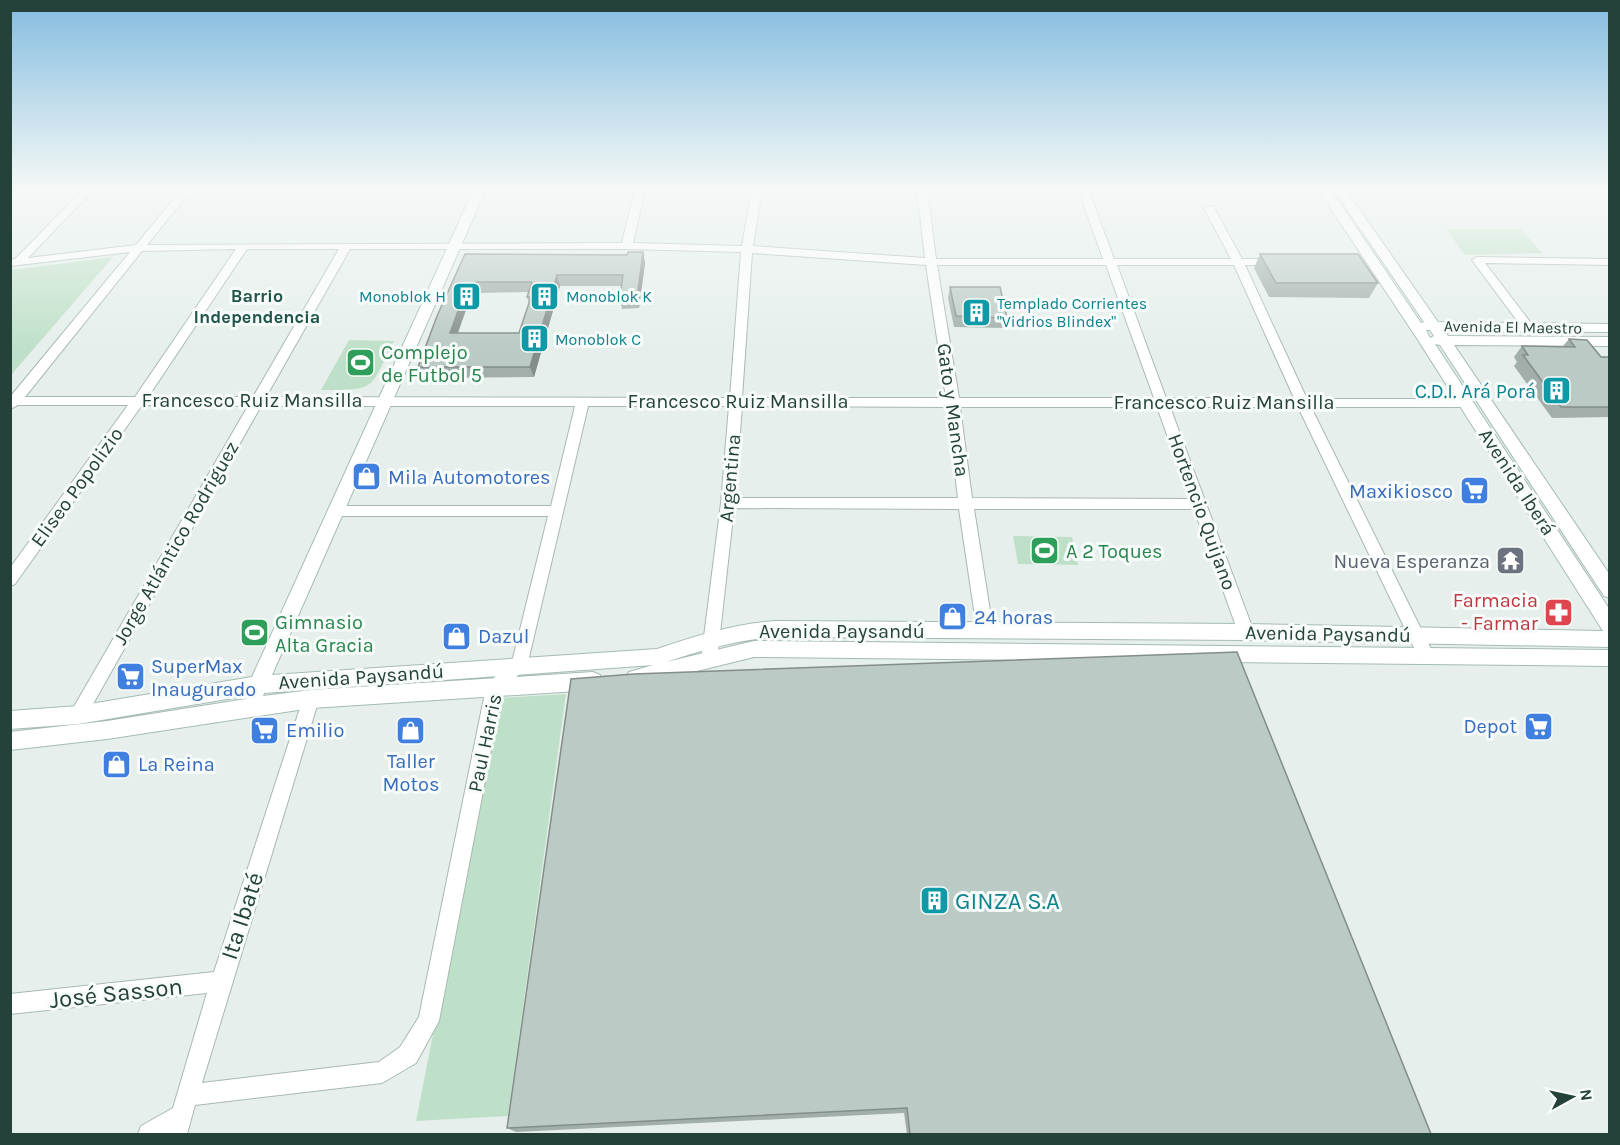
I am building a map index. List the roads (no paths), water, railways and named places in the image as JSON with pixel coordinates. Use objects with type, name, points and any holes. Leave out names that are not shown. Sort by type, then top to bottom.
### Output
[{"type":"main road","points":[[249,706],[456,242]]},
{"type":"main road","name":"Avenida Iberá","points":[[1360,242],[1425,331]]},
{"type":"main road","name":"Avenida Iberá","points":[[1371,242],[1466,403],[1610,626]]},
{"type":"main road","name":"Avenida El Maestro","points":[[1425,331],[1528,327],[1610,328]]},
{"type":"main road","name":"Avenida El Maestro","points":[[1425,331],[1444,340],[1610,342]]},
{"type":"main road","name":"Avenida Iberá","points":[[1444,340],[1610,591]]},
{"type":"main road","name":"Avenida Paysandú","points":[[11,722],[78,715],[316,679],[657,657],[712,639],[750,631],[775,629],[1246,632],[1610,639]]},
{"type":"main road","name":"Avenida Paysandú","points":[[10,741],[107,730],[249,706],[311,699],[647,676],[754,649],[1610,658]]},
{"type":"street","points":[[14,262],[34,242]]},
{"type":"street","points":[[12,402],[144,242]]},
{"type":"street","name":"Argentina","points":[[709,660],[728,503],[748,242]]},
{"type":"street","name":"Gato y Mancha","points":[[929,242],[985,630]]},
{"type":"street","name":"Hortencio Quijano","points":[[1103,242],[1246,632]]},
{"type":"street","points":[[1227,242],[1302,402],[1426,655]]},
{"type":"street","points":[[14,262],[139,248],[244,246],[627,246],[747,249],[931,262],[1282,262]]},
{"type":"street","name":"Eliseo Popolizio","points":[[10,580],[139,400],[244,246]]},
{"type":"street","name":"Jorge Atlántico Rodriguez","points":[[78,715],[346,246]]},
{"type":"street","points":[[1528,327],[1477,260],[1610,262]]},
{"type":"street","points":[[1357,263],[1374,263]]},
{"type":"street","name":"Francesco Ruiz Mansilla","points":[[12,402],[139,400],[1466,403]]},
{"type":"street","points":[[519,666],[583,401]]},
{"type":"street","points":[[728,503],[1199,504]]},
{"type":"street","points":[[336,511],[556,511]]},
{"type":"street","name":"Paul Harris","points":[[183,1115],[382,1072],[408,1055],[429,1021],[494,688],[519,666]]},
{"type":"street","name":"Ita Ibaté","points":[[183,1115],[221,981],[311,699]]},
{"type":"street","name":"José Sasson","points":[[10,1004],[221,981]]},
{"type":"street","points":[[149,1134],[183,1115]]},
{"type":"place","name":"Monoblok H","points":[[467,296]]},
{"type":"place","name":"Monoblok K","points":[[545,296]]},
{"type":"place","name":"Templado Corrientes \"Vidrios Blindex\"","points":[[976,312]]},
{"type":"place","name":"Monoblok C","points":[[534,339]]},
{"type":"place","name":"Complejo de Futbol 5","points":[[360,363]]},
{"type":"place","name":"C.D.I. Ará Porá","points":[[1557,391]]},
{"type":"place","name":"Mila Automotores","points":[[367,477]]},
{"type":"place","name":"Maxikiosco","points":[[1474,491]]},
{"type":"place","name":"A 2 Toques","points":[[1045,551]]},
{"type":"place","name":"Nueva Esperanza","points":[[1511,561]]},
{"type":"place","name":"Farmacia - Farmar","points":[[1559,612]]},
{"type":"place","name":"24 horas","points":[[953,617]]},
{"type":"place","name":"Gimnasio Alta Gracia","points":[[254,633]]},
{"type":"place","name":"Dazul","points":[[457,636]]},
{"type":"place","name":"SuperMax Inaugurado","points":[[130,677]]},
{"type":"place","name":"Depot","points":[[1538,726]]},
{"type":"place","name":"Emilio","points":[[265,730]]},
{"type":"place","name":"Taller Motos","points":[[411,731]]},
{"type":"place","name":"La Reina","points":[[117,764]]},
{"type":"place","name":"GINZA S.A","points":[[934,901]]},
{"type":"district","name":"Barrio Independencia","points":[[257,306]]}]
